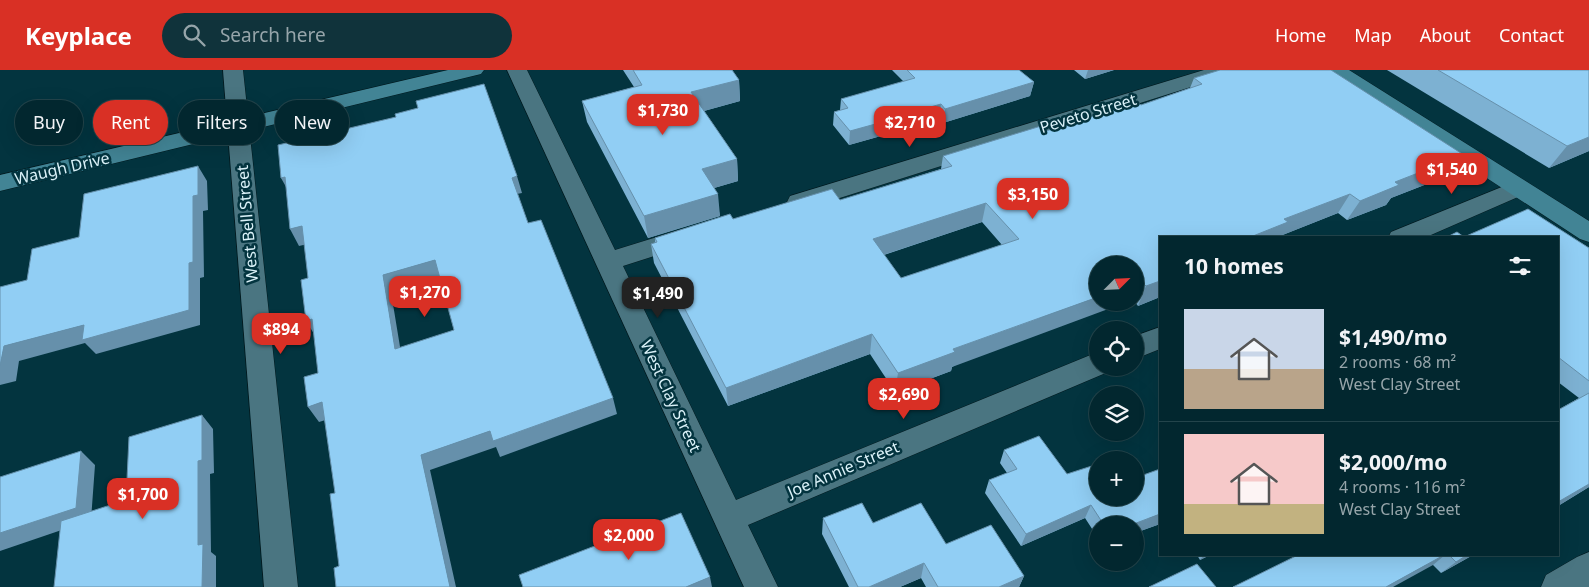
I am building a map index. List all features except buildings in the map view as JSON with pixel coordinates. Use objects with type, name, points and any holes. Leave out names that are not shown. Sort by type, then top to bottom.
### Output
[{"type":"main road","name":"Waugh Drive","points":[[265,120],[474,70]]},
{"type":"main road","points":[[1335,70],[1589,233]]},
{"type":"main road","name":"Waugh Drive","points":[[0,183],[178,140]]},
{"type":"street","name":"West Bell Street","points":[[234,70],[236,100]]},
{"type":"street","name":"West Clay Street","points":[[517,70],[761,587]]},
{"type":"street","name":"Peveto Street","points":[[776,210],[1225,70]]},
{"type":"street","name":"West Bell Street","points":[[240,145],[281,587]]},
{"type":"street","points":[[1405,236],[1519,188]]},
{"type":"street","points":[[607,262],[710,230]]},
{"type":"street","points":[[1144,344],[1159,338]]},
{"type":"street","name":"Joe Annie Street","points":[[728,518],[1089,368]]},
{"type":"street","points":[[1558,587],[1589,568]]}]
